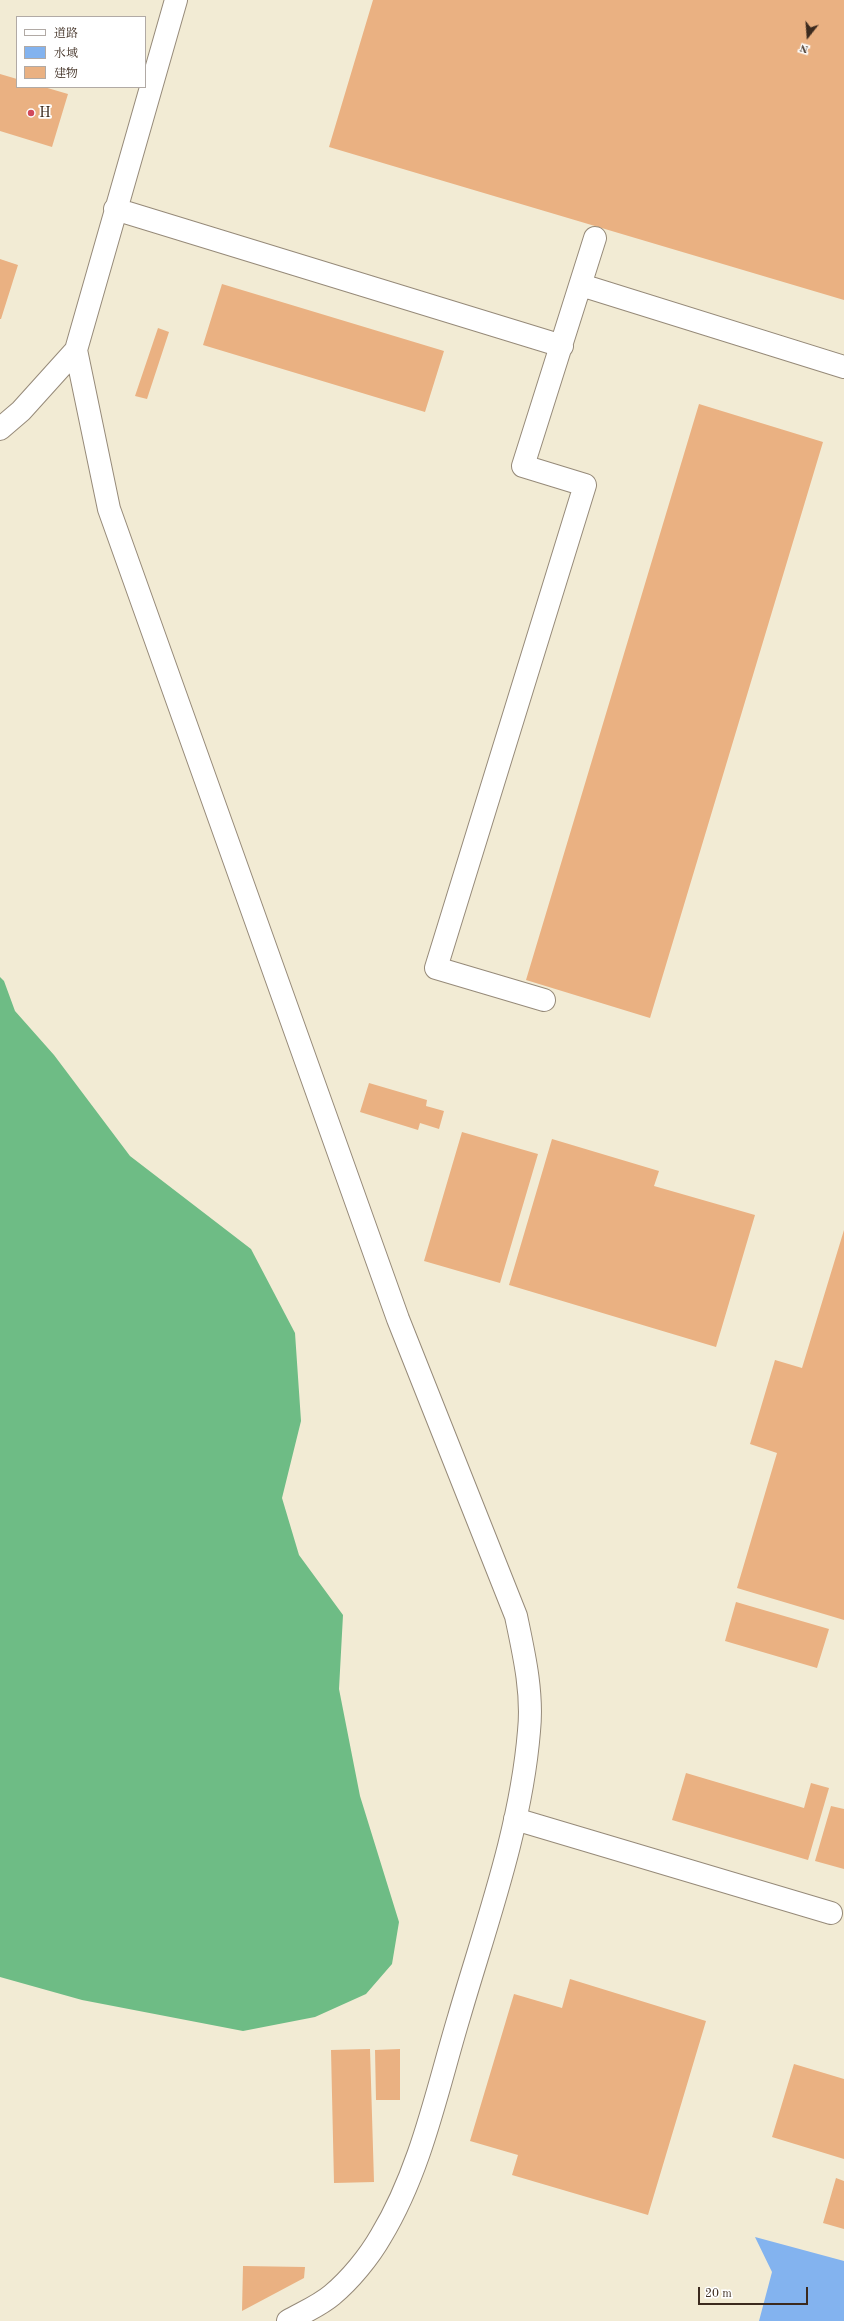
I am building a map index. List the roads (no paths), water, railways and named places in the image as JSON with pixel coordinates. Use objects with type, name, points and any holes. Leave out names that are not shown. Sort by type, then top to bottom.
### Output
[{"type":"street","points":[[0,429],[21,410],[76,350],[115,209],[176,0]]},
{"type":"street","points":[[115,209],[562,346]]},
{"type":"street","points":[[544,1000],[436,968],[585,485],[523,466],[595,238]]},
{"type":"street","points":[[581,285],[844,367]]},
{"type":"street","points":[[76,350],[109,509],[398,1319],[516,1616],[527,1668],[530,1730],[515,1819],[497,1889],[432,2110],[407,2186],[381,2237],[360,2266],[331,2296],[288,2321]]},
{"type":"street","points":[[515,1819],[831,1913]]},
{"type":"water","points":[[755,2237],[844,2261],[844,2321],[759,2321],[772,2272]]},
{"type":"place","name":"H","points":[[31,113]]}]
